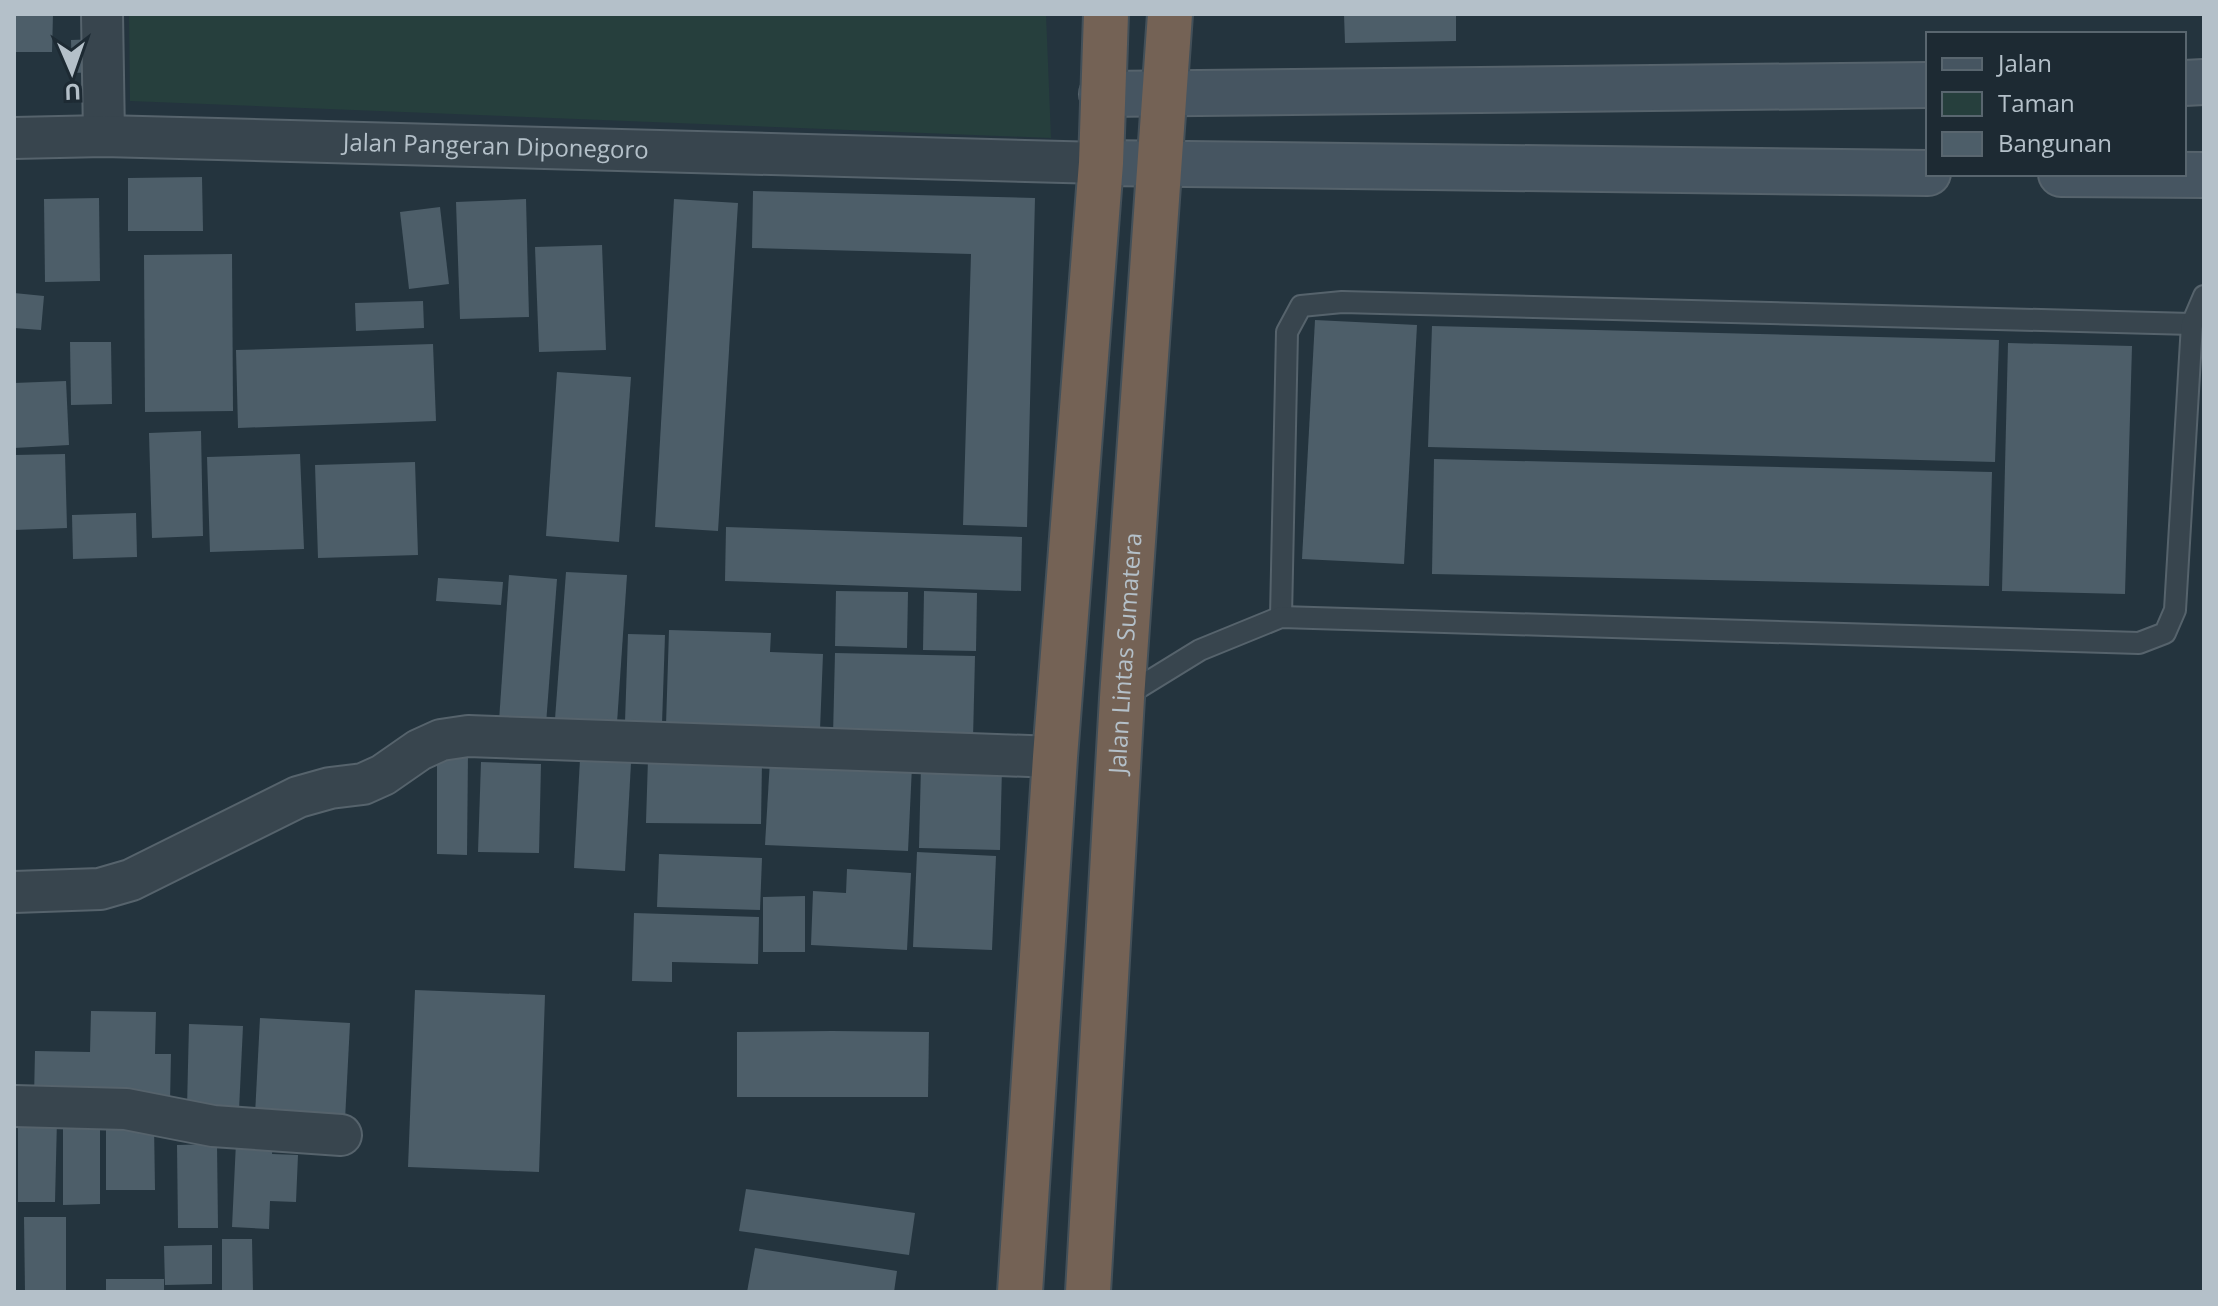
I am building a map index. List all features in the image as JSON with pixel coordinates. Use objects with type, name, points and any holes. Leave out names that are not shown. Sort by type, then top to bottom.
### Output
[{"type":"highway","points":[[1020,1292],[1055,757],[1101,163],[1106,14]]},
{"type":"highway","name":"Jalan Lintas Sumatera","points":[[1088,1292],[1122,698],[1170,14]]},
{"type":"street","points":[[102,14],[104,136]]},
{"type":"street","points":[[1102,94],[1926,85]]},
{"type":"street","name":"Jalan Pangeran Diponegoro","points":[[14,138],[104,136],[1101,163]]},
{"type":"street","points":[[1101,163],[1926,173]]},
{"type":"street","points":[[14,892],[100,889],[131,880],[298,797],[330,788],[363,784],[419,750],[441,740],[468,736],[1055,757]]},
{"type":"street","points":[[14,1106],[126,1109],[213,1126],[341,1135]]},
{"type":"lane","points":[[1122,698],[1200,650],[1281,617],[2139,643],[2165,633],[2175,610],[2192,324],[2204,296]]},
{"type":"lane","points":[[1281,617],[1287,332],[1301,306],[1342,302],[2192,324]]},
{"type":"green space","points":[[129,14],[1046,14],[1051,138],[130,101]]},
{"type":"building","points":[[14,14],[53,14],[52,52],[14,52]]},
{"type":"building","points":[[1344,14],[1456,14],[1456,41],[1345,43]]},
{"type":"building","points":[[100,39],[101,72],[72,73],[71,40]]},
{"type":"building","points":[[202,177],[203,231],[128,231],[128,178]]},
{"type":"building","points":[[753,191],[1035,198],[1027,527],[963,525],[971,254],[752,248]]},
{"type":"building","points":[[99,198],[100,281],[45,282],[44,199]]},
{"type":"building","points":[[526,199],[529,317],[460,319],[456,202]]},
{"type":"building","points":[[674,199],[738,203],[718,531],[655,527]]},
{"type":"building","points":[[440,207],[449,284],[409,289],[400,212]]},
{"type":"building","points":[[602,245],[606,350],[539,352],[535,247]]},
{"type":"building","points":[[232,254],[233,411],[145,412],[144,255]]},
{"type":"building","points":[[14,293],[44,296],[41,330],[14,328]]},
{"type":"building","points":[[423,301],[424,328],[356,331],[355,303]]},
{"type":"building","points":[[1315,320],[1417,325],[1404,564],[1302,559]]},
{"type":"building","points":[[1432,326],[1999,340],[1995,462],[1428,447]]},
{"type":"building","points":[[70,342],[111,342],[112,404],[71,405]]},
{"type":"building","points":[[2008,343],[2132,346],[2125,594],[2002,591]]},
{"type":"building","points":[[433,344],[436,421],[238,428],[236,350]]},
{"type":"building","points":[[557,372],[631,377],[619,542],[546,536]]},
{"type":"building","points":[[66,381],[69,445],[14,448],[14,383]]},
{"type":"building","points":[[201,431],[203,536],[152,538],[149,433]]},
{"type":"building","points":[[65,454],[67,528],[14,530],[14,455]]},
{"type":"building","points":[[300,454],[304,549],[210,552],[207,457]]},
{"type":"building","points":[[1434,459],[1992,472],[1989,586],[1432,574]]},
{"type":"building","points":[[415,462],[418,555],[318,558],[315,465]]},
{"type":"building","points":[[136,513],[137,557],[73,559],[72,515]]},
{"type":"building","points":[[726,527],[1022,537],[1021,591],[725,581]]},
{"type":"building","points":[[566,572],[627,575],[617,723],[555,719]]},
{"type":"building","points":[[509,575],[557,579],[546,724],[499,721]]},
{"type":"building","points":[[438,578],[503,582],[501,605],[436,601]]},
{"type":"building","points":[[836,591],[908,592],[907,648],[835,646]]},
{"type":"building","points":[[924,591],[977,593],[976,651],[923,650]]},
{"type":"building","points":[[669,630],[771,633],[770,652],[823,654],[820,730],[666,725]]},
{"type":"building","points":[[628,634],[665,635],[662,724],[625,722]]},
{"type":"building","points":[[835,653],[975,656],[973,739],[833,736]]},
{"type":"building","points":[[437,752],[468,752],[467,855],[437,854]]},
{"type":"building","points":[[648,758],[762,760],[761,824],[646,823]]},
{"type":"building","points":[[580,759],[631,763],[625,871],[574,868]]},
{"type":"building","points":[[770,760],[912,766],[908,851],[765,845]]},
{"type":"building","points":[[481,762],[541,764],[539,853],[478,852]]},
{"type":"building","points":[[921,765],[1002,767],[1000,850],[919,848]]},
{"type":"building","points":[[917,852],[996,856],[992,950],[913,947]]},
{"type":"building","points":[[659,854],[762,858],[760,910],[657,907]]},
{"type":"building","points":[[847,869],[911,873],[907,950],[811,945],[813,891],[846,893]]},
{"type":"building","points":[[805,896],[805,952],[763,952],[763,897]]},
{"type":"building","points":[[634,913],[759,917],[758,964],[672,962],[672,982],[632,981]]},
{"type":"building","points":[[415,990],[545,995],[539,1172],[408,1167]]},
{"type":"building","points":[[91,1011],[156,1012],[155,1054],[171,1054],[170,1102],[34,1098],[35,1051],[90,1052]]},
{"type":"building","points":[[260,1018],[350,1023],[345,1120],[255,1115]]},
{"type":"building","points":[[189,1024],[243,1026],[239,1110],[187,1108]]},
{"type":"building","points":[[737,1032],[929,1032],[928,1097],[737,1097]]},
{"type":"building","points":[[63,1118],[100,1118],[100,1204],[63,1205]]},
{"type":"building","points":[[18,1119],[57,1119],[55,1202],[18,1202]]},
{"type":"building","points":[[106,1124],[154,1124],[155,1190],[106,1190]]},
{"type":"building","points":[[236,1142],[273,1144],[272,1154],[298,1155],[296,1202],[270,1201],[269,1229],[232,1227]]},
{"type":"building","points":[[217,1144],[218,1228],[178,1228],[177,1145]]},
{"type":"building","points":[[746,1189],[915,1213],[909,1255],[739,1231]]},
{"type":"building","points":[[24,1217],[66,1217],[66,1292],[25,1292]]},
{"type":"building","points":[[222,1239],[252,1239],[253,1292],[222,1292]]},
{"type":"building","points":[[212,1245],[212,1284],[165,1285],[164,1246]]},
{"type":"building","points":[[755,1248],[897,1271],[894,1292],[747,1292]]},
{"type":"building","points":[[106,1279],[164,1279],[164,1292],[106,1292]]}]
